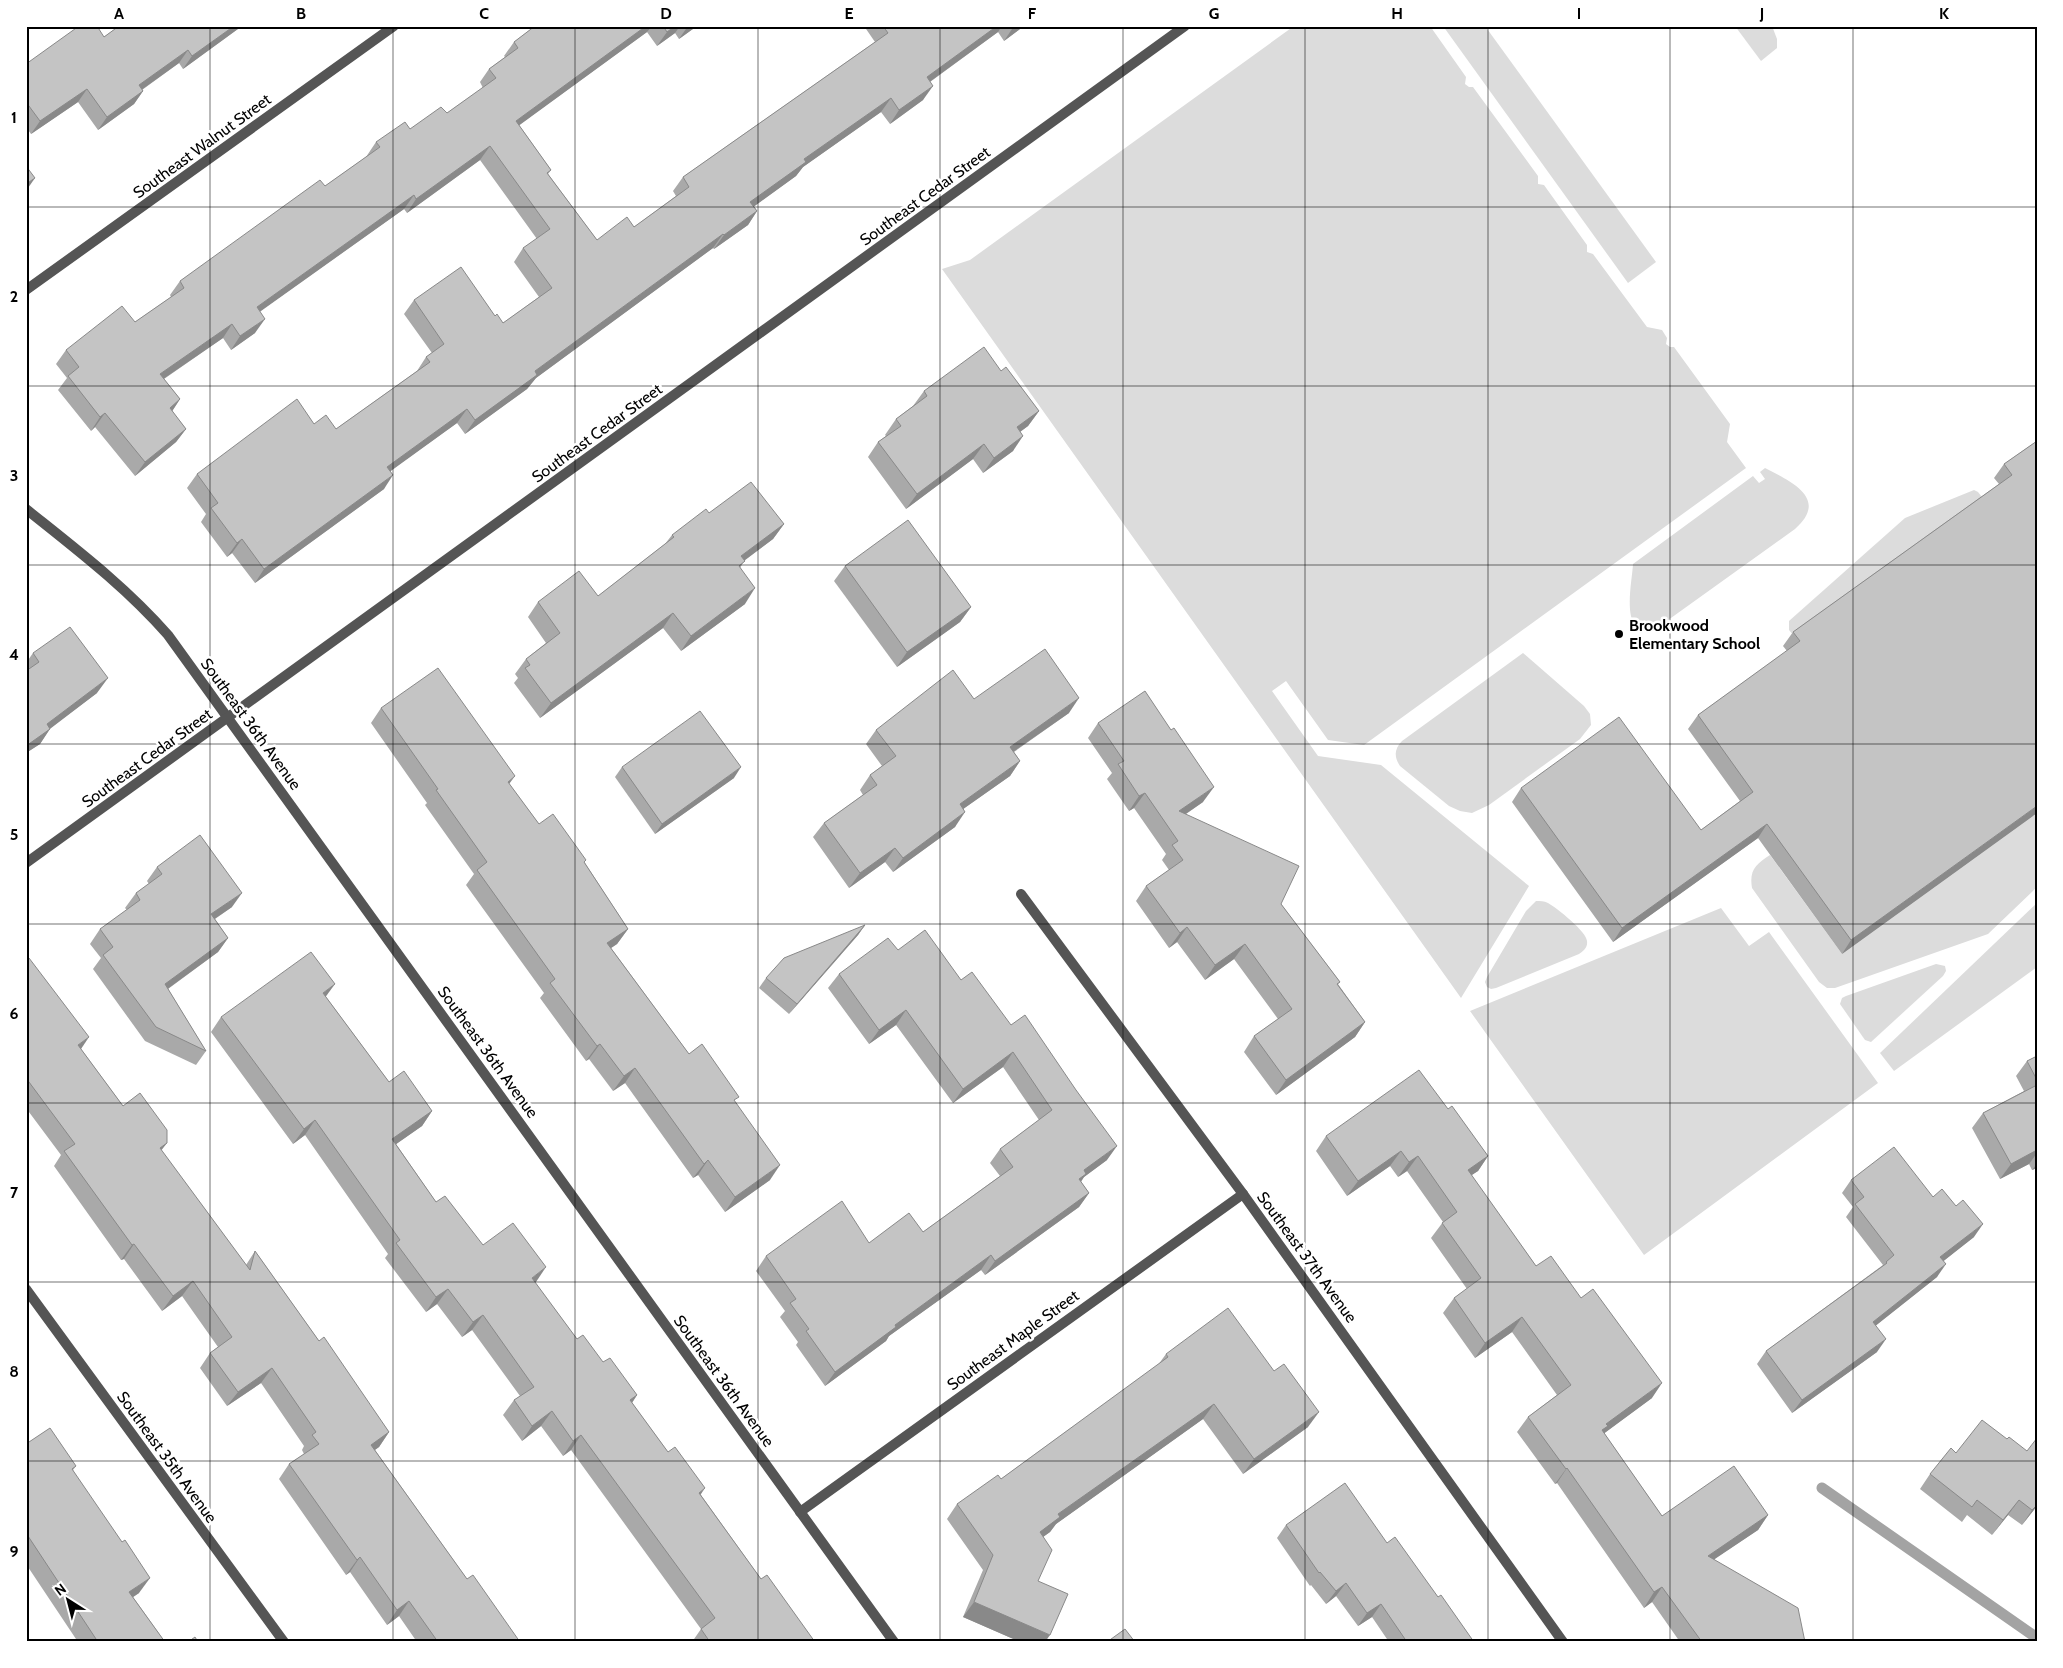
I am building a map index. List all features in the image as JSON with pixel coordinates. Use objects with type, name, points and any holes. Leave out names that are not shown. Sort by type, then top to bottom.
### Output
[{"type":"street","name":"Southeast Walnut Street","points":[[26,290],[394,26]]},
{"type":"street","name":"Southeast Cedar Street","points":[[26,863],[1185,26]]},
{"type":"street","name":"Southeast 36th Avenue","points":[[26,509],[105,571],[143,606],[168,635],[894,1642]]},
{"type":"street","name":"Southeast 37th Avenue","points":[[1021,894],[1243,1194],[1563,1642]]},
{"type":"street","name":"Southeast Maple Street","points":[[800,1512],[1243,1194]]},
{"type":"street","name":"Southeast 35th Avenue","points":[[26,1289],[284,1642]]},
{"type":"shaded area","points":[[1294,26],[1430,26],[1466,77],[1465,84],[1473,87],[1538,176],[1538,184],[1544,185],[1587,245],[1587,252],[1593,254],[1647,327],[1662,330],[1667,338],[1666,344],[1674,347],[1730,424],[1727,442],[1746,468],[1364,745],[1328,740],[1286,681],[1272,691],[1318,756],[1381,765],[1529,886],[1461,998],[942,269],[970,260]]},
{"type":"shaded area","points":[[1443,26],[1485,26],[1656,262],[1628,283]]},
{"type":"shaded area","points":[[1735,26],[1772,26],[1777,39],[1777,48],[1761,61]]},
{"type":"shaded area","points":[[1765,468],[1795,485],[1802,492],[1809,508],[1805,518],[1795,529],[1657,628],[1645,630],[1637,627],[1632,620],[1630,609],[1633,564],[1753,476],[1759,483],[1765,479],[1760,472]]},
{"type":"shaded area","points":[[1974,490],[1985,501],[1795,637],[1789,630],[1789,621],[1905,518]]},
{"type":"shaded area","points":[[1523,653],[1584,706],[1590,714],[1591,725],[1580,739],[1489,805],[1472,813],[1460,811],[1449,806],[1400,766],[1396,756],[1397,747],[1402,741]]},
{"type":"shaded area","points":[[2037,813],[2037,887],[1988,934],[1835,988],[1827,988],[1819,982],[1752,888],[1751,882],[1755,868],[1770,855],[1842,954]]},
{"type":"shaded area","points":[[1536,901],[1548,903],[1571,920],[1586,937],[1586,947],[1579,954],[1496,988],[1491,989],[1487,987],[1485,982],[1487,977],[1526,911]]},
{"type":"shaded area","points":[[2037,903],[2037,967],[1894,1071],[1880,1053]]},
{"type":"shaded area","points":[[1721,908],[1749,946],[1769,932],[1878,1083],[1644,1255],[1470,1011]]},
{"type":"shaded area","points":[[1936,964],[1945,966],[1946,971],[1943,976],[1871,1042],[1865,1040],[1840,1004],[1842,998]]},
{"type":"building","points":[[79,26],[97,26],[104,37],[119,26],[234,26],[192,56],[188,50],[139,85],[143,91],[107,117],[87,89],[40,121],[26,102],[26,64]]},
{"type":"building","points":[[535,26],[646,26],[516,121],[551,170],[547,173],[597,240],[627,217],[634,227],[689,187],[683,177],[888,33],[883,26],[997,26],[927,77],[933,86],[899,110],[891,98],[804,159],[806,162],[750,202],[757,211],[535,371],[537,375],[475,420],[467,409],[387,467],[393,475],[264,569],[242,539],[237,543],[211,508],[218,503],[197,474],[297,399],[314,424],[326,415],[336,429],[430,362],[426,357],[444,344],[414,300],[461,267],[495,316],[497,314],[503,323],[552,288],[523,248],[550,229],[490,146],[416,199],[414,195],[257,307],[265,319],[240,336],[232,324],[160,374],[180,399],[170,408],[186,429],[145,462],[105,413],[100,417],[68,376],[79,367],[66,350],[122,306],[135,322],[184,288],[180,281],[320,180],[325,186],[380,147],[376,142],[405,122],[410,129],[441,107],[447,113],[496,78],[489,69],[518,48],[514,42]]},
{"type":"building","points":[[663,26],[675,26],[667,32]]},
{"type":"building","points":[[26,166],[35,178],[26,184]]},
{"type":"building","points":[[984,347],[1001,371],[1006,367],[1039,411],[1017,427],[1023,436],[994,458],[984,444],[917,494],[878,442],[901,426],[896,419],[927,396],[924,391]]},
{"type":"building","name":"Brookwood Elementary School","points":[[2037,441],[2037,806],[1851,940],[1767,824],[1622,928],[1521,788],[1619,717],[1701,830],[1753,792],[1698,715],[1800,641],[1793,632],[2012,475],[2004,464]]},
{"type":"building","points":[[751,482],[784,524],[741,556],[745,561],[739,566],[755,588],[691,636],[673,613],[551,703],[525,668],[530,665],[526,659],[560,633],[538,602],[579,571],[598,596],[674,537],[672,535],[706,509],[709,513]]},
{"type":"building","points":[[908,520],[971,607],[907,652],[845,566]]},
{"type":"building","points":[[70,627],[108,678],[47,724],[50,729],[26,746],[26,671],[39,662],[33,653]]},
{"type":"building","points":[[1045,649],[1079,698],[1010,747],[1020,761],[960,804],[965,812],[903,858],[895,848],[860,873],[824,823],[877,785],[870,775],[896,756],[876,730],[953,670],[974,699]]},
{"type":"building","points":[[438,668],[515,776],[508,782],[539,824],[553,814],[586,860],[584,862],[628,929],[607,943],[689,1054],[702,1044],[739,1097],[734,1100],[780,1165],[735,1197],[708,1160],[704,1164],[635,1068],[624,1076],[600,1044],[597,1046],[550,983],[555,979],[477,870],[487,862],[381,708]]},
{"type":"building","points":[[1145,691],[1171,730],[1174,728],[1214,787],[1179,811],[1299,866],[1281,904],[1340,982],[1337,984],[1365,1022],[1286,1080],[1254,1036],[1292,1009],[1245,944],[1215,965],[1187,927],[1180,933],[1146,886],[1183,860],[1172,845],[1178,841],[1145,793],[1139,796],[1118,764],[1124,761],[1098,723]]},
{"type":"building","points":[[700,711],[741,767],[662,824],[622,767]]},
{"type":"building","points":[[200,835],[242,893],[211,914],[228,938],[165,984],[206,1051],[156,1027],[103,955],[113,947],[100,929],[140,900],[136,893],[162,874],[157,867]]},
{"type":"building","points":[[865,925],[797,1004],[766,978],[784,958]]},
{"type":"building","points":[[925,930],[961,980],[972,972],[1011,1025],[1025,1015],[1117,1146],[1084,1170],[1086,1174],[1079,1179],[1089,1193],[995,1261],[991,1255],[895,1325],[896,1327],[835,1372],[806,1331],[809,1329],[790,1303],[796,1299],[766,1256],[842,1201],[869,1243],[909,1213],[923,1232],[1013,1167],[1000,1149],[1052,1110],[1013,1052],[963,1089],[906,1010],[879,1030],[839,974],[888,938],[898,950]]},
{"type":"building","points":[[311,952],[335,984],[323,993],[389,1082],[404,1071],[432,1111],[392,1139],[436,1202],[445,1196],[483,1245],[513,1223],[546,1267],[532,1278],[577,1339],[583,1335],[603,1362],[610,1358],[637,1395],[630,1400],[668,1452],[675,1447],[705,1488],[699,1493],[761,1579],[767,1575],[815,1642],[710,1642],[701,1629],[715,1618],[581,1435],[573,1441],[552,1411],[532,1426],[514,1400],[534,1387],[483,1315],[473,1322],[448,1289],[436,1297],[396,1243],[400,1240],[315,1120],[304,1129],[221,1017]]},
{"type":"building","points":[[29,958],[89,1037],[78,1045],[123,1106],[140,1093],[167,1130],[167,1143],[160,1148],[250,1270],[255,1251],[319,1341],[324,1337],[389,1432],[371,1445],[467,1579],[473,1575],[520,1642],[438,1642],[409,1601],[397,1610],[360,1557],[357,1560],[289,1464],[319,1444],[312,1435],[316,1432],[272,1368],[238,1392],[210,1353],[232,1337],[193,1281],[173,1296],[134,1244],[132,1245],[64,1151],[75,1144],[26,1078],[26,960]]},
{"type":"building","points":[[2037,1056],[2037,1080],[2027,1061]]},
{"type":"building","points":[[1419,1070],[1448,1109],[1452,1106],[1488,1156],[1468,1170],[1536,1266],[1551,1256],[1581,1298],[1593,1289],[1662,1383],[1606,1424],[1608,1426],[1602,1430],[1662,1516],[1734,1466],[1768,1515],[1708,1556],[1798,1608],[1805,1642],[1702,1642],[1662,1587],[1654,1592],[1567,1468],[1528,1417],[1571,1385],[1522,1317],[1485,1343],[1454,1298],[1481,1278],[1442,1223],[1457,1212],[1418,1156],[1409,1162],[1401,1151],[1358,1181],[1326,1136]]},
{"type":"building","points":[[2037,1085],[2037,1150],[2011,1164],[1983,1113]]},
{"type":"building","points":[[1894,1147],[1933,1197],[1942,1189],[1956,1206],[1963,1200],[1983,1224],[1940,1257],[1946,1264],[1873,1322],[1886,1339],[1802,1400],[1766,1351],[1887,1263],[1894,1255],[1855,1204],[1864,1197],[1851,1180]]},
{"type":"building","points":[[1228,1308],[1274,1371],[1284,1364],[1319,1412],[1254,1459],[1214,1404],[1058,1514],[1060,1517],[1040,1532],[1052,1550],[1038,1581],[1068,1594],[1050,1635],[974,1602],[993,1555],[957,1504],[998,1475],[1001,1479],[1168,1357],[1166,1354]]},
{"type":"building","points":[[1982,1420],[2027,1451],[2037,1438],[2037,1505],[2032,1510],[2019,1500],[2003,1520],[1977,1500],[1972,1507],[1930,1474],[1951,1448],[1956,1453]]},
{"type":"building","points":[[50,1428],[76,1466],[72,1469],[122,1542],[125,1540],[150,1578],[129,1592],[165,1642],[98,1642],[26,1533],[26,1444]]},
{"type":"building","points":[[1345,1483],[1387,1543],[1395,1537],[1438,1597],[1441,1595],[1474,1642],[1407,1642],[1381,1604],[1367,1613],[1346,1583],[1336,1591],[1319,1573],[1286,1525]]},
{"type":"building","points":[[1125,1629],[1135,1642],[1107,1642]]},
{"type":"building","points":[[195,1637],[198,1642],[188,1642]]},
{"type":"waterway","points":[[1822,1488],[2037,1638]]},
{"type":"place","name":"Brookwood Elementary School","points":[[1619,634]]}]
